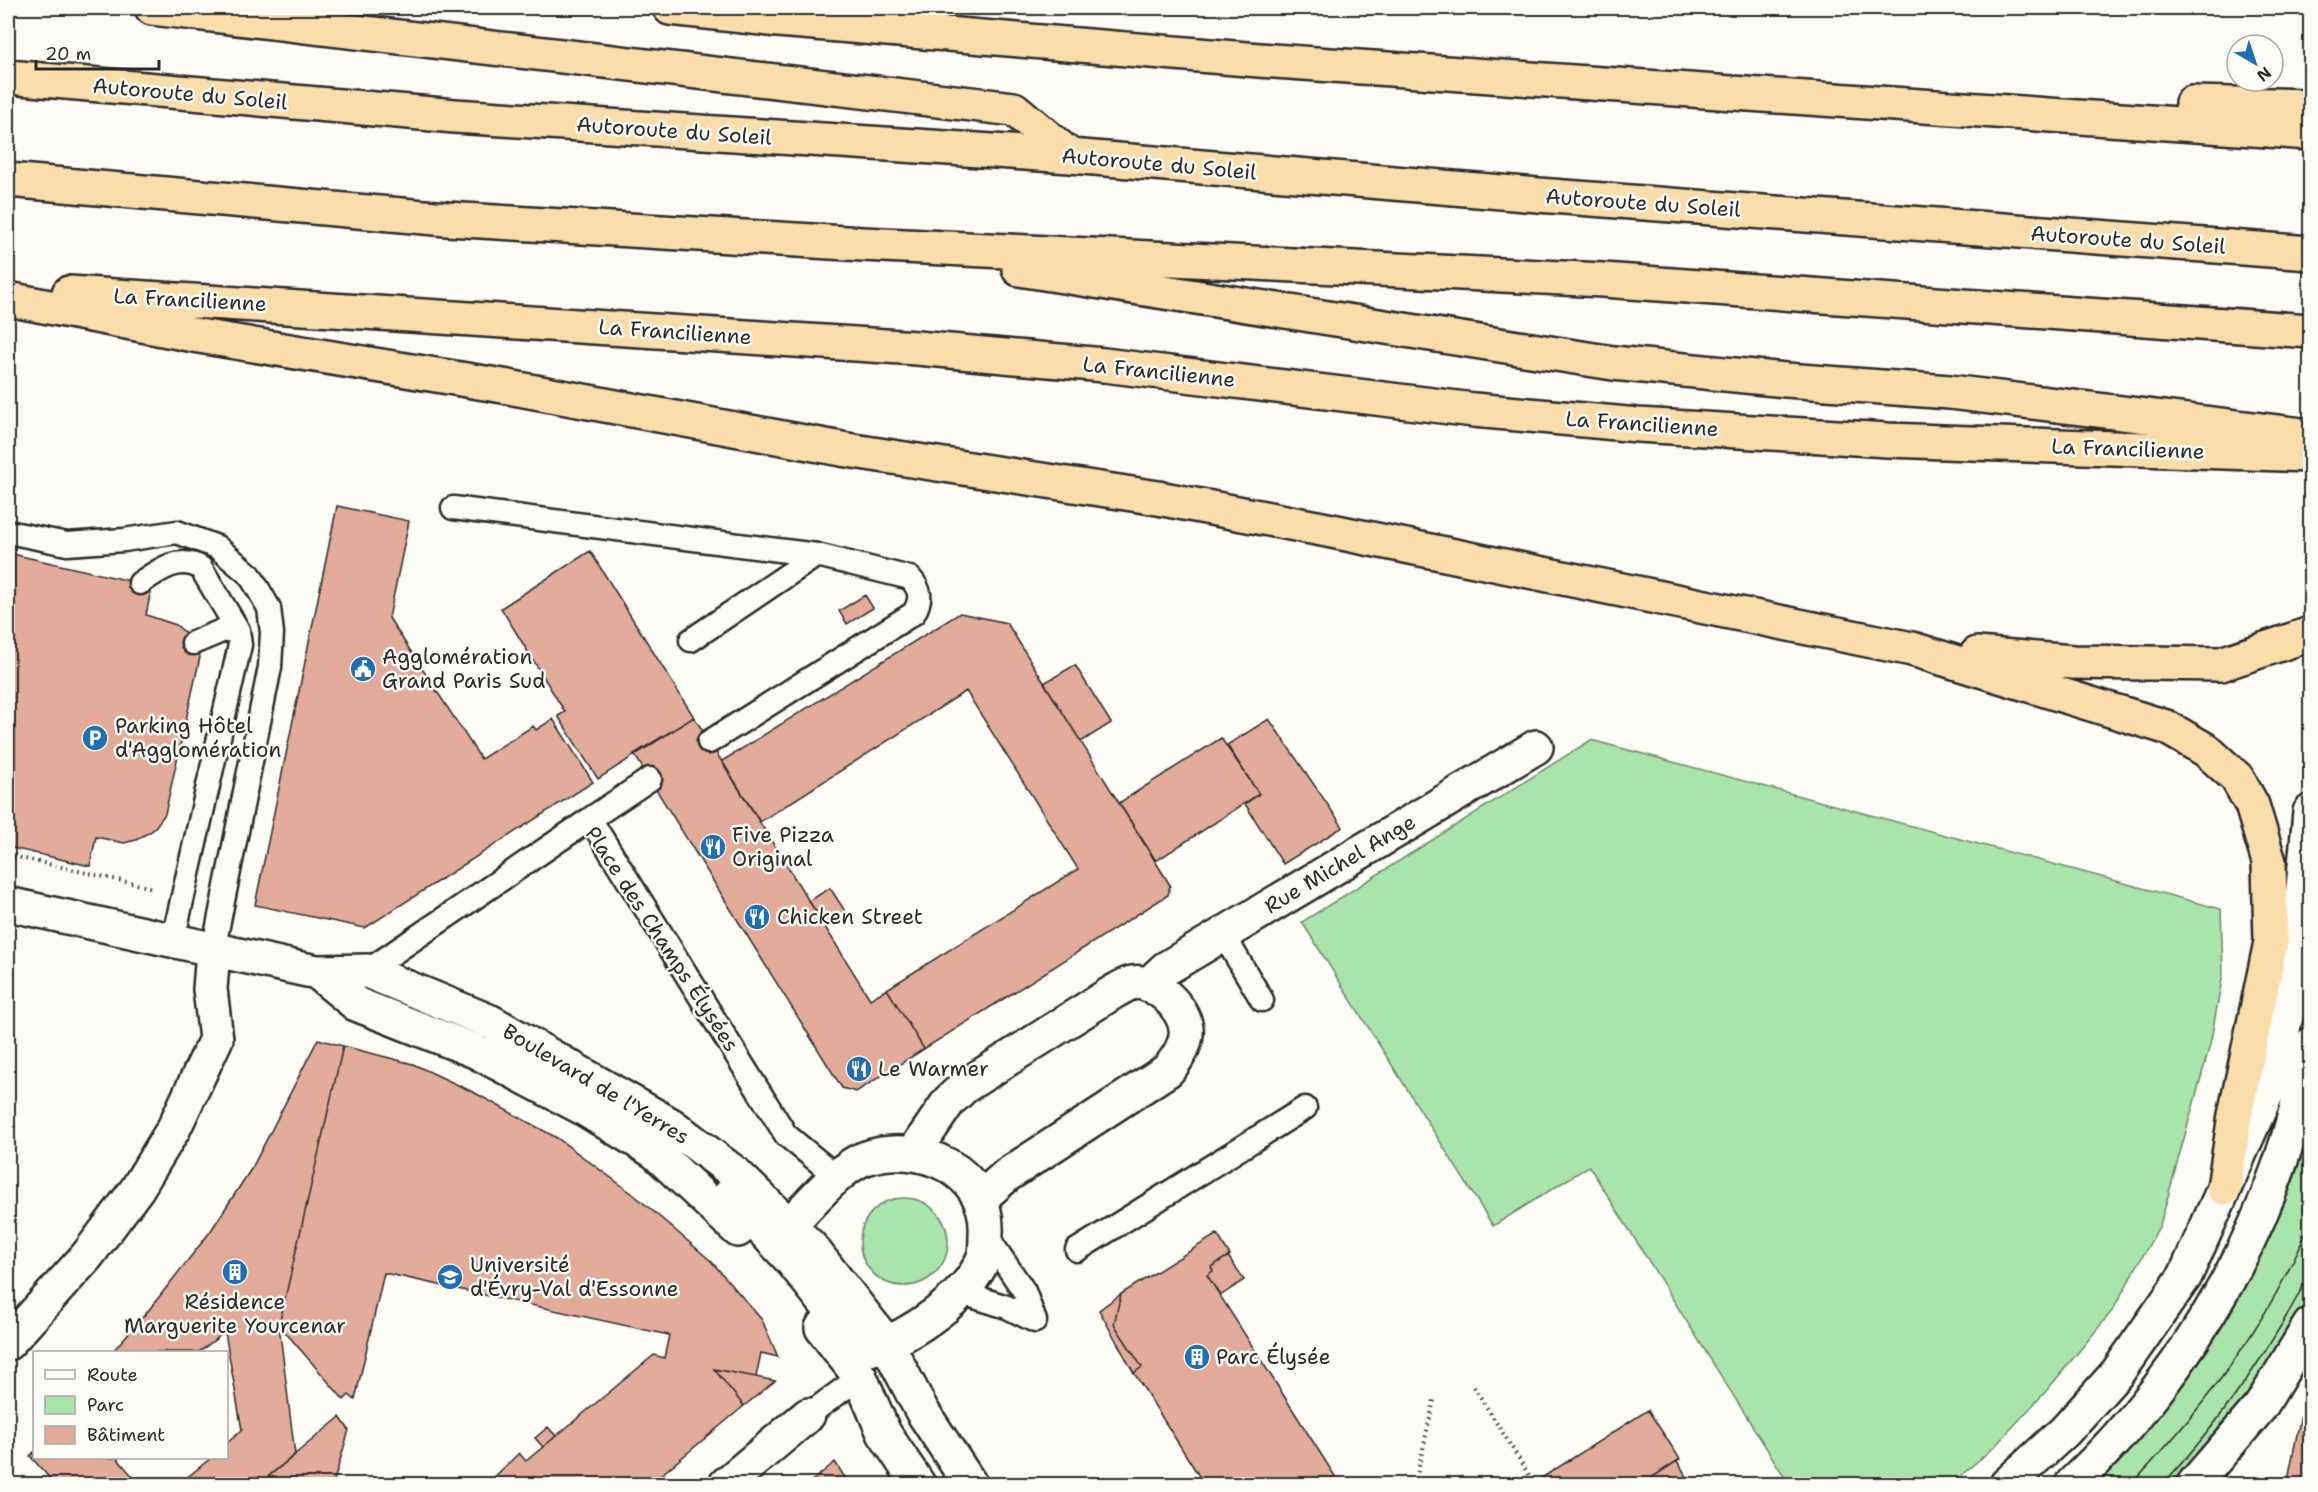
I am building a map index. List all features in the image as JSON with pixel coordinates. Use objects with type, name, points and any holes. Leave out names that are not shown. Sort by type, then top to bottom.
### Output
[{"type":"highway","points":[[152,8],[1014,109],[1070,156]]},
{"type":"highway","points":[[670,8],[778,20],[1247,59],[2310,133]]},
{"type":"highway","name":"Autoroute du Soleil","points":[[8,77],[467,117],[1070,156],[1514,193],[2310,253]]},
{"type":"highway","points":[[1742,94],[2310,106]]},
{"type":"highway","points":[[8,180],[447,219],[863,244],[1603,280],[2310,331]]},
{"type":"highway","points":[[863,244],[1613,363],[1786,380],[1950,392],[2310,436]]},
{"type":"highway","name":"La Francilienne","points":[[8,290],[917,348],[1104,365],[1474,410],[1638,425],[1888,440],[2310,455]]},
{"type":"highway","points":[[8,299],[199,336],[503,386],[847,450],[1158,498],[1912,649],[2166,727],[2206,750],[2237,778],[2252,806],[2269,862],[2271,942],[2235,1115],[2224,1188]]},
{"type":"highway","points":[[1912,649],[2073,662],[2221,664],[2310,634]]},
{"type":"street","name":"Rue Michel Ange","points":[[1148,985],[1165,969],[1536,747]]},
{"type":"street","points":[[2007,1485],[2065,1431],[2117,1373],[2185,1276],[2267,1092],[2294,985],[2310,812]]},
{"type":"street","name":"Boulevard de l'Yerres","points":[[8,904],[316,972],[367,971],[491,1022],[671,1125],[736,1174],[793,1251],[860,1377],[884,1433],[918,1485]]},
{"type":"street","points":[[8,1343],[87,1256],[137,1189],[174,1128],[216,1039],[210,989],[213,951]]},
{"type":"street","name":"Boulevard de l'Yerres","points":[[316,972],[356,1004],[475,1051],[583,1108],[663,1140],[727,1192],[793,1251],[887,1344],[922,1411],[970,1485]]},
{"type":"street","points":[[913,1154],[949,1101],[965,1086],[1115,991],[1132,983],[1148,985],[1165,994],[1178,1010],[1186,1028],[1184,1044],[1177,1059],[1168,1070],[1007,1175],[980,1199]]},
{"type":"street","points":[[2072,1485],[2141,1409],[2189,1345],[2220,1296],[2264,1208],[2303,1090],[2310,1045]]},
{"type":"street","points":[[793,1251],[823,1228],[833,1203],[837,1177],[864,1158],[903,1152],[936,1158],[962,1173],[980,1199],[987,1220],[985,1255],[962,1293],[887,1344]]},
{"type":"street","points":[[2203,1481],[2261,1406],[2310,1325]]},
{"type":"street","points":[[726,1485],[808,1415]]},
{"type":"lane","points":[[453,508],[817,555],[910,578],[919,587],[921,601],[914,613],[710,742]]},
{"type":"lane","points":[[8,532],[68,544],[124,540],[177,532],[217,547],[250,575],[263,593],[269,608],[272,633],[270,667],[213,951]]},
{"type":"lane","points":[[691,640],[817,555]]},
{"type":"lane","points":[[140,583],[165,566],[193,564],[201,568],[238,630],[240,645],[173,940]]},
{"type":"lane","points":[[193,643],[224,630],[238,630]]},
{"type":"lane","points":[[590,819],[650,779]]},
{"type":"lane","name":"Place des Champs Élysées","points":[[367,971],[590,819],[786,1135],[837,1177]]},
{"type":"lane","points":[[1223,934],[1262,1000]]},
{"type":"lane","points":[[1077,1250],[1305,1108]]},
{"type":"lane","points":[[962,1293],[1007,1307],[1035,1321],[1024,1291],[986,1235]]},
{"type":"lane","points":[[808,1415],[860,1377]]},
{"type":"path","points":[[8,855],[117,882],[184,894]]},
{"type":"path","points":[[1474,1387],[1534,1483]]},
{"type":"path","points":[[1415,1485],[1434,1400]]},
{"type":"green space","points":[[1591,740],[2221,909],[2223,974],[2210,1045],[2160,1225],[2112,1311],[2048,1389],[1994,1447],[1951,1484],[1789,1484],[1589,1166],[1493,1226],[1302,922]]},
{"type":"green space","points":[[2310,1132],[2310,1297],[2275,1361],[2215,1444],[2176,1484],[2099,1484],[2169,1403],[2225,1320],[2271,1232]]},
{"type":"green space","points":[[904,1198],[921,1202],[935,1211],[944,1225],[948,1242],[944,1259],[935,1273],[921,1282],[904,1286],[887,1282],[873,1273],[864,1259],[860,1242],[864,1225],[873,1211],[887,1202]]},
{"type":"building","name":"Agglomération Grand Paris Sud","points":[[337,506],[409,521],[389,618],[481,759],[533,726],[536,730],[553,719],[593,782],[365,928],[255,905]]},
{"type":"building","points":[[590,551],[694,717],[598,779],[558,716],[565,712],[501,608]]},
{"type":"building","name":"Parking Hôtel d'Agglomération","points":[[8,553],[152,586],[146,615],[176,625],[189,636],[200,657],[165,814],[153,830],[136,840],[124,843],[96,837],[90,866],[8,847]]},
{"type":"building","points":[[865,595],[873,608],[847,624],[839,611]]},
{"type":"building","points":[[960,613],[1007,623],[1170,885],[1168,895],[924,1049],[887,989],[1078,869],[966,691],[760,822],[722,761]]},
{"type":"building","points":[[1075,665],[1111,723],[1081,742],[1044,683]]},
{"type":"building","points":[[694,717],[870,999],[887,989],[924,1049],[856,1092],[842,1088],[634,754]]},
{"type":"building","points":[[1269,719],[1343,827],[1283,864],[1245,804],[1259,794],[1227,745]]},
{"type":"building","points":[[1221,738],[1259,794],[1156,861],[1119,803]]},
{"type":"building","points":[[830,888],[845,911],[824,924],[809,901]]},
{"type":"building","name":"Résidence Marguerite Yourcenar","points":[[318,1039],[343,1046],[279,1325],[295,1455],[259,1484],[179,1484],[210,1459],[228,1459],[228,1442],[242,1430],[225,1332],[200,1351],[113,1351],[148,1311],[210,1232],[253,1166]]},
{"type":"building","points":[[343,1046],[413,1064],[475,1093],[557,1138],[633,1194],[711,1261],[762,1320],[778,1357],[761,1353],[756,1377],[714,1369],[744,1406],[650,1484],[487,1484],[519,1453],[526,1461],[654,1355],[664,1358],[669,1335],[384,1273],[355,1400],[349,1395],[344,1400],[279,1325]]},
{"type":"building","name":"Parc Élysée","points":[[1217,1234],[1230,1255],[1211,1267],[1213,1271],[1207,1275],[1340,1484],[1204,1484],[1134,1373],[1142,1367],[1114,1324],[1121,1294]]},
{"type":"building","points":[[1228,1256],[1244,1280],[1220,1296],[1207,1275],[1213,1271],[1211,1267]]},
{"type":"building","points":[[1121,1294],[1114,1324],[1142,1367],[1134,1373],[1099,1310]]},
{"type":"building","points":[[714,1369],[756,1377],[775,1381],[744,1406]]},
{"type":"building","points":[[1648,1410],[1680,1459],[1645,1482],[1647,1484],[1532,1484]]},
{"type":"building","points":[[2310,1410],[2310,1484],[2287,1484],[2301,1414]]},
{"type":"building","points":[[340,1417],[349,1430],[333,1484],[259,1484]]},
{"type":"building","points":[[548,1427],[556,1436],[543,1447],[535,1438]]},
{"type":"building","points":[[33,1453],[33,1459],[118,1459],[139,1484],[55,1484],[30,1456]]},
{"type":"building","points":[[1677,1461],[1689,1480],[1682,1484],[1647,1484],[1645,1482]]},
{"type":"building","points":[[835,1462],[849,1484],[808,1484]]},
{"type":"tram line","points":[[2132,1484],[2185,1425],[2233,1362],[2275,1295],[2310,1223]]},
{"type":"tram line","points":[[2163,1484],[2185,1460],[2244,1384],[2295,1302],[2310,1273]]},
{"type":"place","name":"Agglomération Grand Paris Sud","points":[[363,669]]},
{"type":"place","name":"Parking Hôtel d'Agglomération","points":[[95,738]]},
{"type":"place","name":"Five Pizza Original","points":[[713,847]]},
{"type":"place","name":"Chicken Street","points":[[757,917]]},
{"type":"place","name":"Le Warmer","points":[[859,1069]]},
{"type":"place","name":"Résidence Marguerite Yourcenar","points":[[235,1272]]},
{"type":"place","name":"Université d'Évry-Val d'Essonne","points":[[450,1277]]},
{"type":"place","name":"Parc Élysée","points":[[1197,1357]]}]
